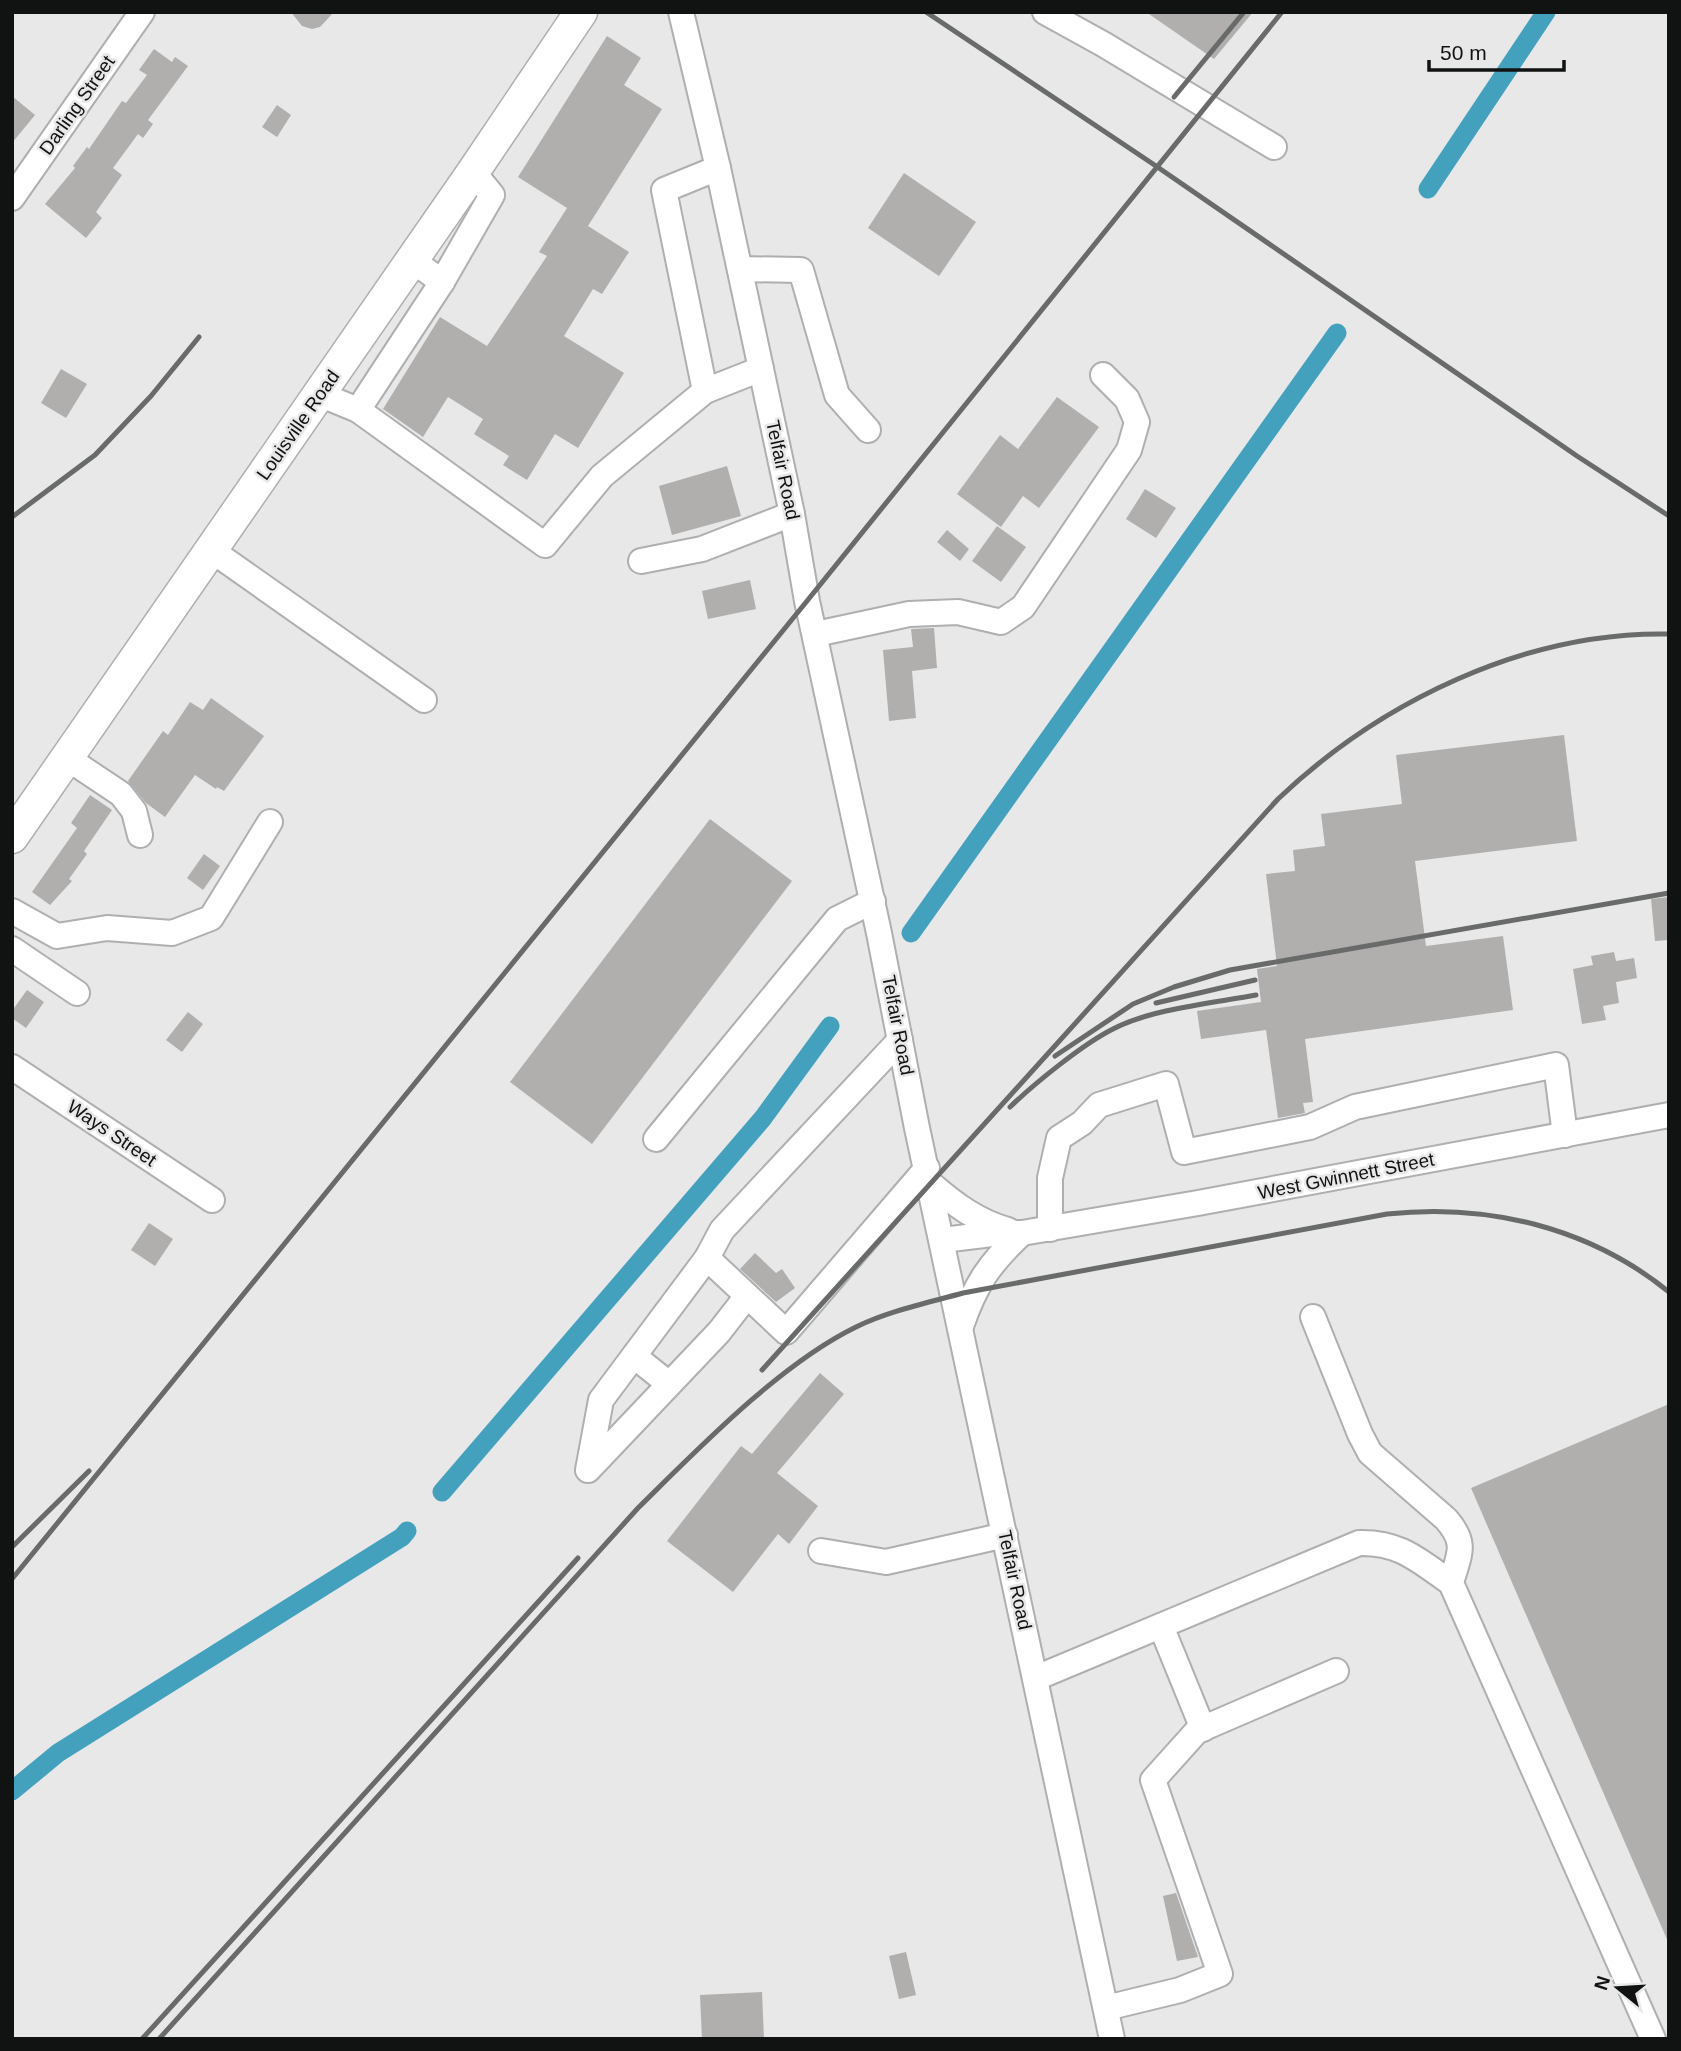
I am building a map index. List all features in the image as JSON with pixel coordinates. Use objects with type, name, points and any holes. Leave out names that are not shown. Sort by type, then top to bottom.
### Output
[{"type":"main road","name":"Louisville Road","points":[[12,837],[581,12]]},
{"type":"street","name":"Darling Street","points":[[12,198],[142,12]]},
{"type":"street","name":"Telfair Road","points":[[681,12],[718,168],[792,514],[807,601],[873,901],[900,1040],[1112,2039]]},
{"type":"street","points":[[1062,16],[1274,147]]},
{"type":"street","points":[[705,391],[664,191],[718,168]]},
{"type":"street","points":[[358,410],[442,282],[492,195],[473,172]]},
{"type":"street","points":[[412,260],[442,282]]},
{"type":"street","points":[[740,270],[800,270],[836,395],[868,430]]},
{"type":"street","points":[[319,394],[358,410],[545,545],[602,476],[705,391],[761,369]]},
{"type":"street","points":[[816,635],[909,614],[958,612],[1001,622],[1023,607],[1129,450],[1137,422],[1127,399],[1103,375]]},
{"type":"street","points":[[640,561],[702,549],[792,514]]},
{"type":"street","points":[[211,550],[424,700]]},
{"type":"street","points":[[67,758],[121,794],[134,811],[140,835]]},
{"type":"street","points":[[12,911],[57,936],[107,928],[172,933],[211,918],[270,822]]},
{"type":"street","points":[[656,1139],[837,919],[873,901]]},
{"type":"street","points":[[12,949],[77,993]]},
{"type":"street","points":[[747,1296],[719,1332],[588,1470],[601,1400],[707,1258],[722,1230],[900,1040]]},
{"type":"street","points":[[1050,1229],[1050,1178],[1059,1138],[1082,1124],[1099,1105],[1166,1084],[1184,1152],[1310,1127],[1355,1107],[1556,1065],[1565,1135]]},
{"type":"street","name":"Ways Street","points":[[12,1067],[212,1200]]},
{"type":"street","name":"West Gwinnett Street","points":[[945,1248],[1000,1233],[1050,1229],[1669,1115]]},
{"type":"street","points":[[707,1258],[786,1332],[929,1176],[953,1203],[972,1216],[997,1227],[1022,1233]]},
{"type":"street","points":[[961,1327],[981,1279],[996,1257],[1022,1233]]},
{"type":"street","points":[[1314,1317],[1370,1453],[1446,1519],[1457,1532],[1462,1546],[1451,1583]]},
{"type":"street","points":[[634,1356],[669,1384]]},
{"type":"street","points":[[821,1551],[886,1562],[1005,1535]]},
{"type":"street","points":[[1036,1678],[1359,1543],[1380,1543],[1407,1552],[1451,1583],[1653,2039]]},
{"type":"street","points":[[1161,1626],[1203,1729]]},
{"type":"street","points":[[1106,2008],[1180,1990],[1220,1974],[1153,1780],[1197,1731],[1336,1671]]},
{"type":"building","points":[[291,12],[334,12],[320,27],[312,29],[302,26]]},
{"type":"building","points":[[1146,12],[1253,12],[1214,59]]},
{"type":"building","points":[[607,36],[641,58],[624,85],[662,109],[588,226],[629,252],[602,294],[593,289],[564,336],[624,373],[578,448],[555,434],[527,480],[503,465],[509,456],[474,434],[483,419],[448,397],[423,437],[383,409],[440,317],[487,346],[547,256],[539,252],[567,208],[518,177]]},
{"type":"building","points":[[154,49],[172,62],[175,57],[188,66],[148,120],[153,124],[143,138],[138,134],[113,168],[122,175],[96,212],[102,218],[86,238],[45,204],[75,168],[73,166],[87,147],[89,149],[122,101],[126,103],[147,75],[139,70]]},
{"type":"building","points":[[12,96],[35,115],[12,143]]},
{"type":"building","points":[[277,105],[291,115],[277,137],[262,127]]},
{"type":"building","points":[[904,173],[976,222],[939,276],[868,228]]},
{"type":"building","points":[[61,369],[87,384],[66,418],[41,403]]},
{"type":"building","points":[[1057,397],[1099,427],[1039,508],[1023,496],[1001,527],[957,494],[1000,435],[1018,449]]},
{"type":"building","points":[[727,466],[741,516],[672,535],[659,486]]},
{"type":"building","points":[[1145,489],[1176,508],[1156,538],[1126,519]]},
{"type":"building","points":[[997,526],[1026,547],[1001,582],[972,561]]},
{"type":"building","points":[[947,530],[969,549],[960,561],[937,542]]},
{"type":"building","points":[[750,580],[756,609],[708,619],[702,591]]},
{"type":"building","points":[[934,628],[937,668],[912,671],[916,718],[889,721],[883,650],[913,647],[911,629]]},
{"type":"building","points":[[211,698],[264,736],[224,791],[217,787],[216,789],[195,775],[165,817],[146,803],[128,781],[163,731],[168,735],[190,702],[203,710]]},
{"type":"building","points":[[1564,735],[1577,841],[1415,861],[1426,946],[1503,936],[1513,1010],[1305,1039],[1313,1102],[1303,1103],[1305,1113],[1278,1118],[1266,1030],[1201,1039],[1197,1011],[1261,1002],[1257,969],[1277,966],[1266,874],[1295,871],[1293,850],[1325,846],[1321,814],[1402,804],[1396,755]]},
{"type":"building","points":[[90,795],[112,810],[84,851],[87,854],[69,879],[72,881],[50,905],[32,892],[77,828],[71,823]]},
{"type":"building","points":[[710,819],[792,881],[592,1144],[510,1082]]},
{"type":"building","points":[[204,854],[220,866],[203,890],[187,878]]},
{"type":"building","points":[[1669,897],[1669,940],[1655,941],[1651,899]]},
{"type":"building","points":[[1614,952],[1616,961],[1634,958],[1637,978],[1616,982],[1619,1003],[1603,1006],[1606,1020],[1582,1024],[1573,969],[1593,965],[1591,956]]},
{"type":"building","points":[[27,990],[44,1002],[26,1028],[12,1018],[12,1011]]},
{"type":"building","points":[[188,1012],[203,1024],[182,1052],[166,1040]]},
{"type":"building","points":[[149,1223],[173,1239],[155,1266],[131,1250]]},
{"type":"building","points":[[755,1253],[776,1273],[782,1269],[795,1288],[776,1302],[740,1269]]},
{"type":"building","points":[[820,1373],[844,1394],[777,1473],[818,1506],[789,1544],[778,1534],[733,1592],[667,1541],[741,1446],[752,1454]]},
{"type":"building","points":[[1669,1404],[1669,1944],[1471,1488]]},
{"type":"building","points":[[1176,1893],[1198,1957],[1177,1961],[1163,1896]]},
{"type":"building","points":[[906,1952],[916,1995],[899,1999],[889,1956]]},
{"type":"building","points":[[762,1992],[764,2039],[702,2039],[700,1995]]},
{"type":"waterway","points":[[1428,189],[1546,12]]},
{"type":"waterway","points":[[911,933],[1337,333]]},
{"type":"waterway","points":[[442,1492],[763,1118],[830,1026]]},
{"type":"waterway","points":[[12,1791],[58,1753],[402,1537],[407,1531]]},
{"type":"railway","points":[[926,12],[1669,516]]},
{"type":"railway","points":[[1174,97],[1244,12]]},
{"type":"railway","points":[[12,1579],[1282,12]]},
{"type":"railway","points":[[12,517],[95,455],[151,396],[199,337]]},
{"type":"railway","points":[[762,1370],[1278,799],[1318,764],[1409,703],[1458,679],[1509,659],[1562,645],[1615,636],[1669,634]]},
{"type":"railway","points":[[1055,1056],[1133,1004],[1174,987],[1230,970],[1669,893]]},
{"type":"railway","points":[[1156,1003],[1255,980]]},
{"type":"railway","points":[[1010,1107],[1088,1044],[1128,1022],[1145,1016],[1256,995]]},
{"type":"railway","points":[[159,2039],[638,1508],[741,1409],[798,1362],[856,1327],[895,1312],[963,1293],[1387,1214],[1425,1212],[1462,1212],[1535,1224],[1605,1251],[1669,1292]]},
{"type":"railway","points":[[12,1547],[89,1471]]},
{"type":"railway","points":[[142,2039],[578,1558]]}]
